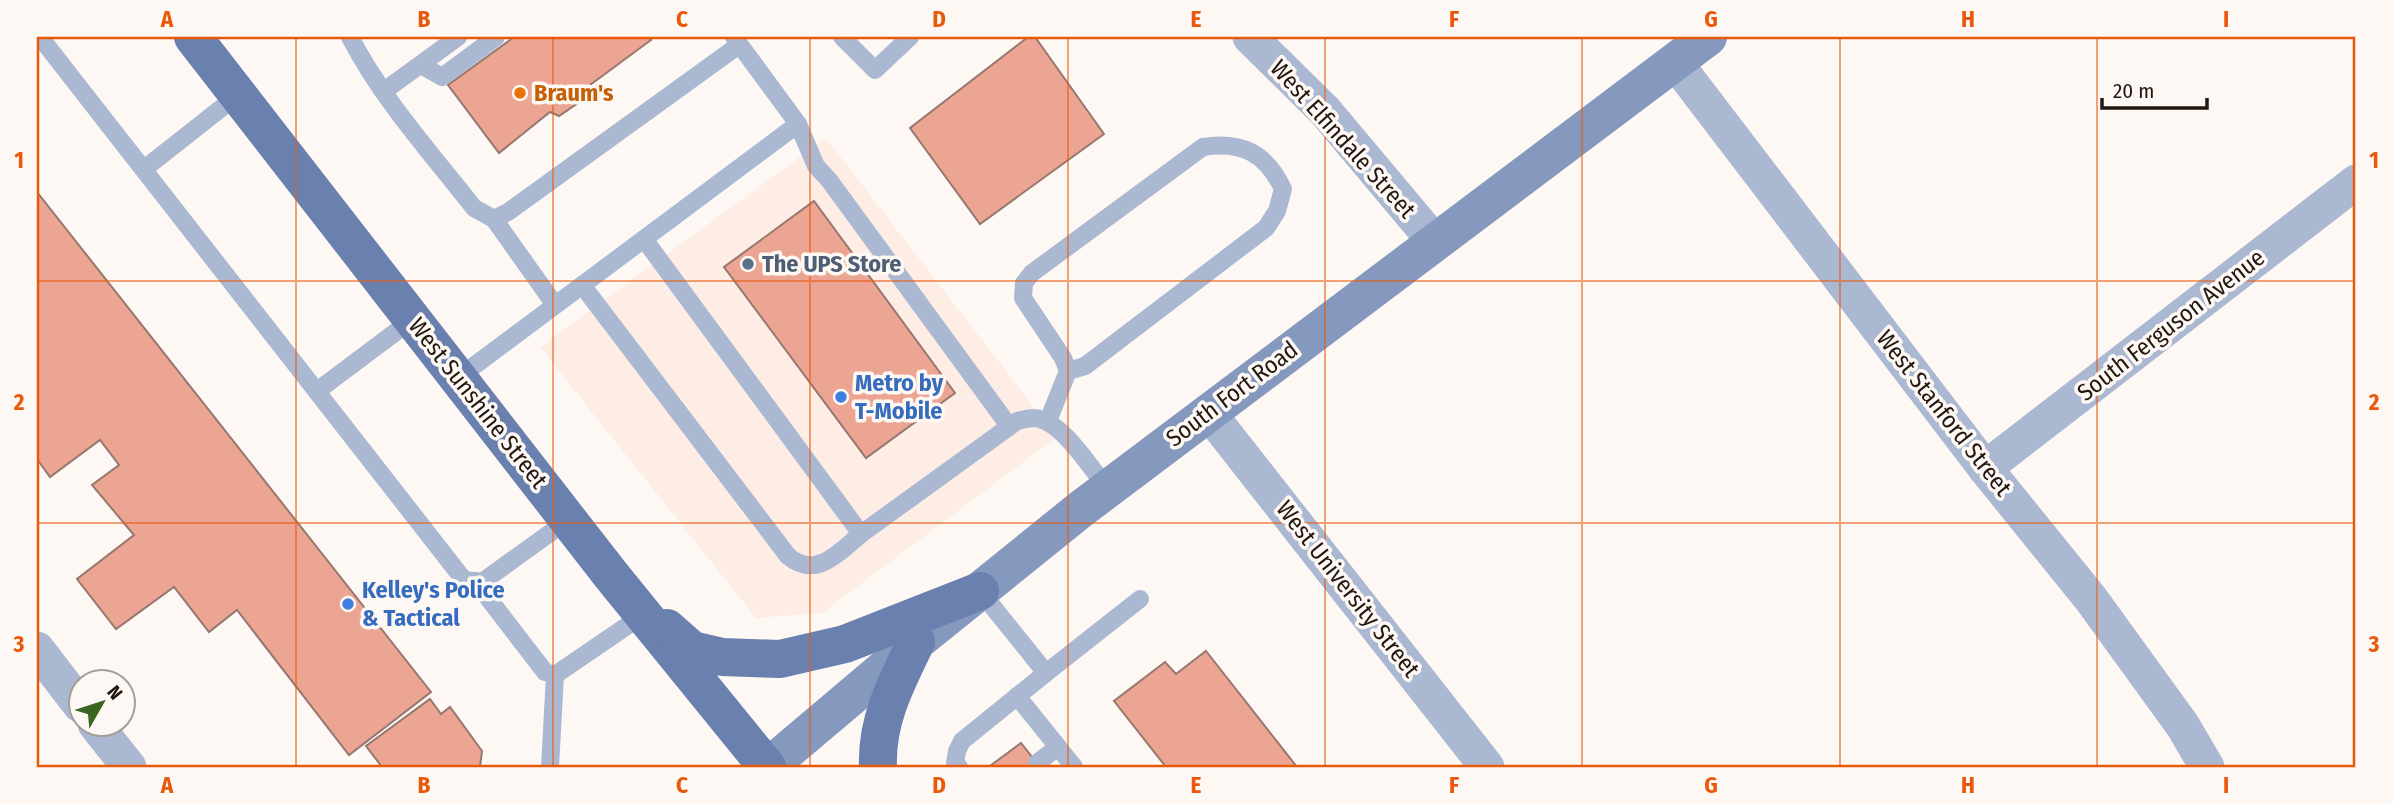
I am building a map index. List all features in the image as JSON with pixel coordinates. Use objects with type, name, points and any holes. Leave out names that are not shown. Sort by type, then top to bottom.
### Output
[{"type":"main road","name":"West Sunshine Street","points":[[202,40],[238,95],[568,520],[767,767]]},
{"type":"main road","points":[[611,575],[692,650],[722,657],[754,659],[800,655],[845,644],[980,591]]},
{"type":"main road","points":[[878,767],[877,748],[883,718],[892,691],[916,642]]},
{"type":"street","name":"West Elfindale Street","points":[[1250,37],[1325,111],[1434,242]]},
{"type":"street","name":"South Fort Road","points":[[767,767],[916,642],[1108,489],[1708,37]]},
{"type":"street","name":"West Stanford Street","points":[[1675,62],[1985,468],[2091,598],[2183,726],[2207,767]]},
{"type":"street","name":"South Ferguson Avenue","points":[[1985,468],[2356,182]]},
{"type":"street","name":"West University Street","points":[[1208,412],[1487,767]]},
{"type":"street","points":[[38,651],[66,687]]},
{"type":"street","points":[[107,738],[129,767]]},
{"type":"lane","points":[[40,37],[464,580],[482,582],[568,520]]},
{"type":"lane","points":[[350,37],[384,91],[474,208],[494,219],[555,305]]},
{"type":"lane","points":[[384,91],[458,37]]},
{"type":"lane","points":[[421,65],[442,77],[495,37]]},
{"type":"lane","points":[[842,37],[875,70],[910,37]]},
{"type":"lane","points":[[494,219],[508,212],[737,41],[798,124],[816,166],[1009,426]]},
{"type":"lane","points":[[144,169],[238,95]]},
{"type":"lane","points":[[459,377],[798,124]]},
{"type":"lane","points":[[1048,421],[1068,371],[1063,358],[1023,298],[1024,283],[1032,273],[1203,147],[1223,144],[1245,149],[1262,158],[1275,173],[1283,189],[1277,211],[1266,228],[1085,366],[1068,371]]},
{"type":"lane","points":[[644,239],[861,534]]},
{"type":"lane","points":[[582,285],[788,556],[799,565],[815,566],[829,560],[1017,421],[1034,418],[1048,421],[1062,432],[1108,489]]},
{"type":"lane","points":[[317,391],[413,319]]},
{"type":"lane","points":[[475,581],[545,672],[555,675]]},
{"type":"lane","points":[[980,591],[1046,673]]},
{"type":"lane","points":[[958,767],[955,763],[962,741],[1140,599]]},
{"type":"lane","points":[[555,675],[643,615]]},
{"type":"lane","points":[[550,767],[555,675]]},
{"type":"lane","points":[[1017,696],[1074,767]]},
{"type":"lane","points":[[1037,763],[1058,747]]},
{"type":"shaded area","points":[[826,138],[1057,437],[822,613],[756,618],[540,347]]},
{"type":"building","name":"Braum's","points":[[514,37],[648,37],[651,40],[586,88],[584,99],[559,116],[550,112],[499,153],[448,85]]},
{"type":"building","points":[[1028,37],[1035,37],[1104,134],[980,224],[910,128]]},
{"type":"building","points":[[37,192],[431,692],[349,755],[237,610],[209,632],[174,587],[116,629],[77,579],[134,535],[92,485],[119,465],[100,440],[50,477],[37,459]]},
{"type":"building","points":[[814,201],[955,393],[866,458],[724,267]]},
{"type":"building","points":[[1206,651],[1297,767],[1166,767],[1114,701],[1165,662],[1176,674]]},
{"type":"building","points":[[430,699],[441,714],[450,707],[482,751],[480,767],[382,767],[366,746]]},
{"type":"building","points":[[1021,743],[1040,767],[990,766]]},
{"type":"place","name":"Braum's","points":[[520,93]]},
{"type":"place","name":"The UPS Store","points":[[748,264]]},
{"type":"place","name":"Metro by T-Mobile","points":[[841,397]]},
{"type":"place","name":"Kelley's Police & Tactical","points":[[348,604]]}]
